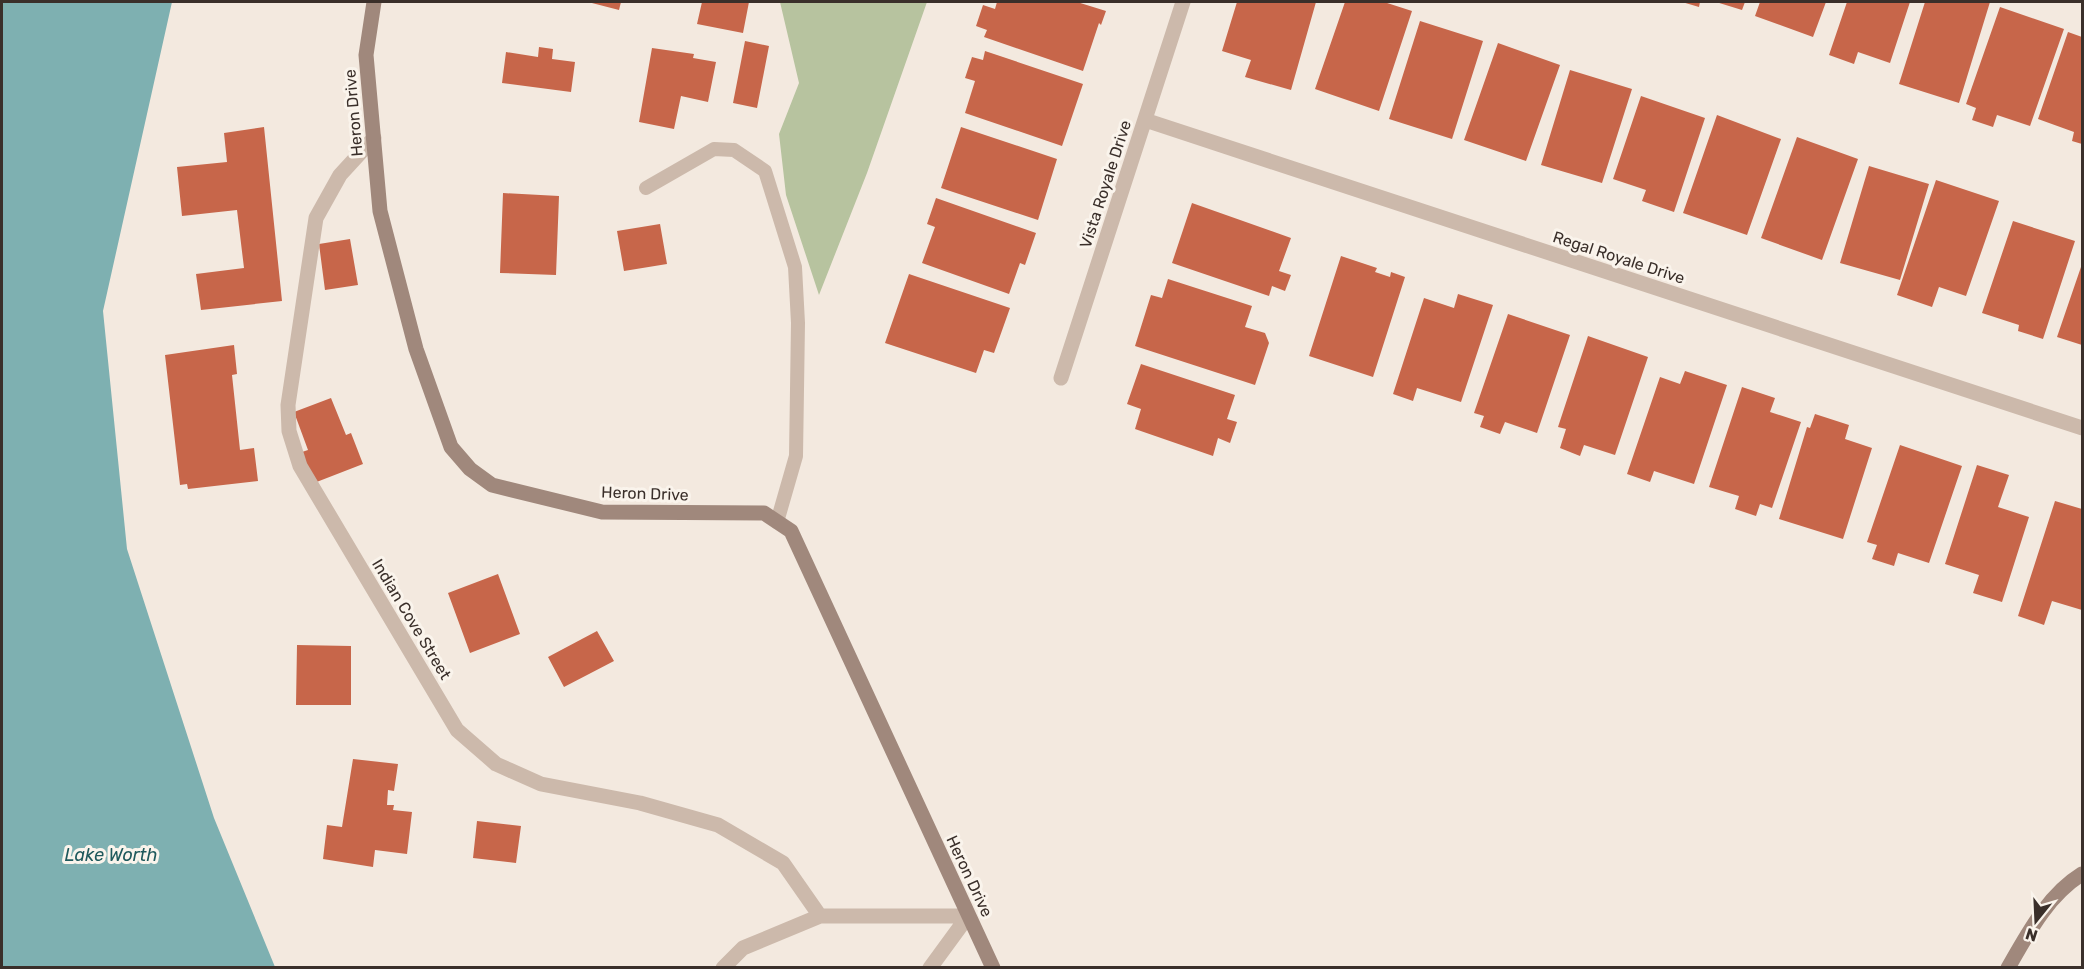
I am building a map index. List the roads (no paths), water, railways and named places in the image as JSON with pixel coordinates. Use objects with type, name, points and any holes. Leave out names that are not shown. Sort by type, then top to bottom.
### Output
[{"type":"street","name":"Heron Drive","points":[[374,2],[366,55],[380,211],[416,349],[451,447],[470,469],[492,485],[602,512],[764,513],[791,531],[993,968]]},
{"type":"street","name":"Vista Royale Drive","points":[[1061,378],[1183,2]]},
{"type":"street","name":"Regal Royale Drive","points":[[1145,120],[2082,428]]},
{"type":"street","name":"Indian Cove Street","points":[[374,138],[340,175],[316,218],[288,405],[289,431],[300,466],[457,730],[496,764],[541,784],[640,803],[718,825],[783,863],[820,915]]},
{"type":"street","points":[[2008,968],[2036,919],[2072,880],[2082,874]]},
{"type":"street","points":[[723,968],[743,948],[820,915],[968,915]]},
{"type":"street","points":[[930,968],[968,915]]},
{"type":"lane","points":[[646,188],[714,149],[734,150],[765,171],[795,267],[798,323],[796,456],[777,522]]},
{"type":"water","name":"Lake Worth","points":[[2,2],[172,2],[103,311],[127,549],[214,818],[275,967],[2,967]]}]
